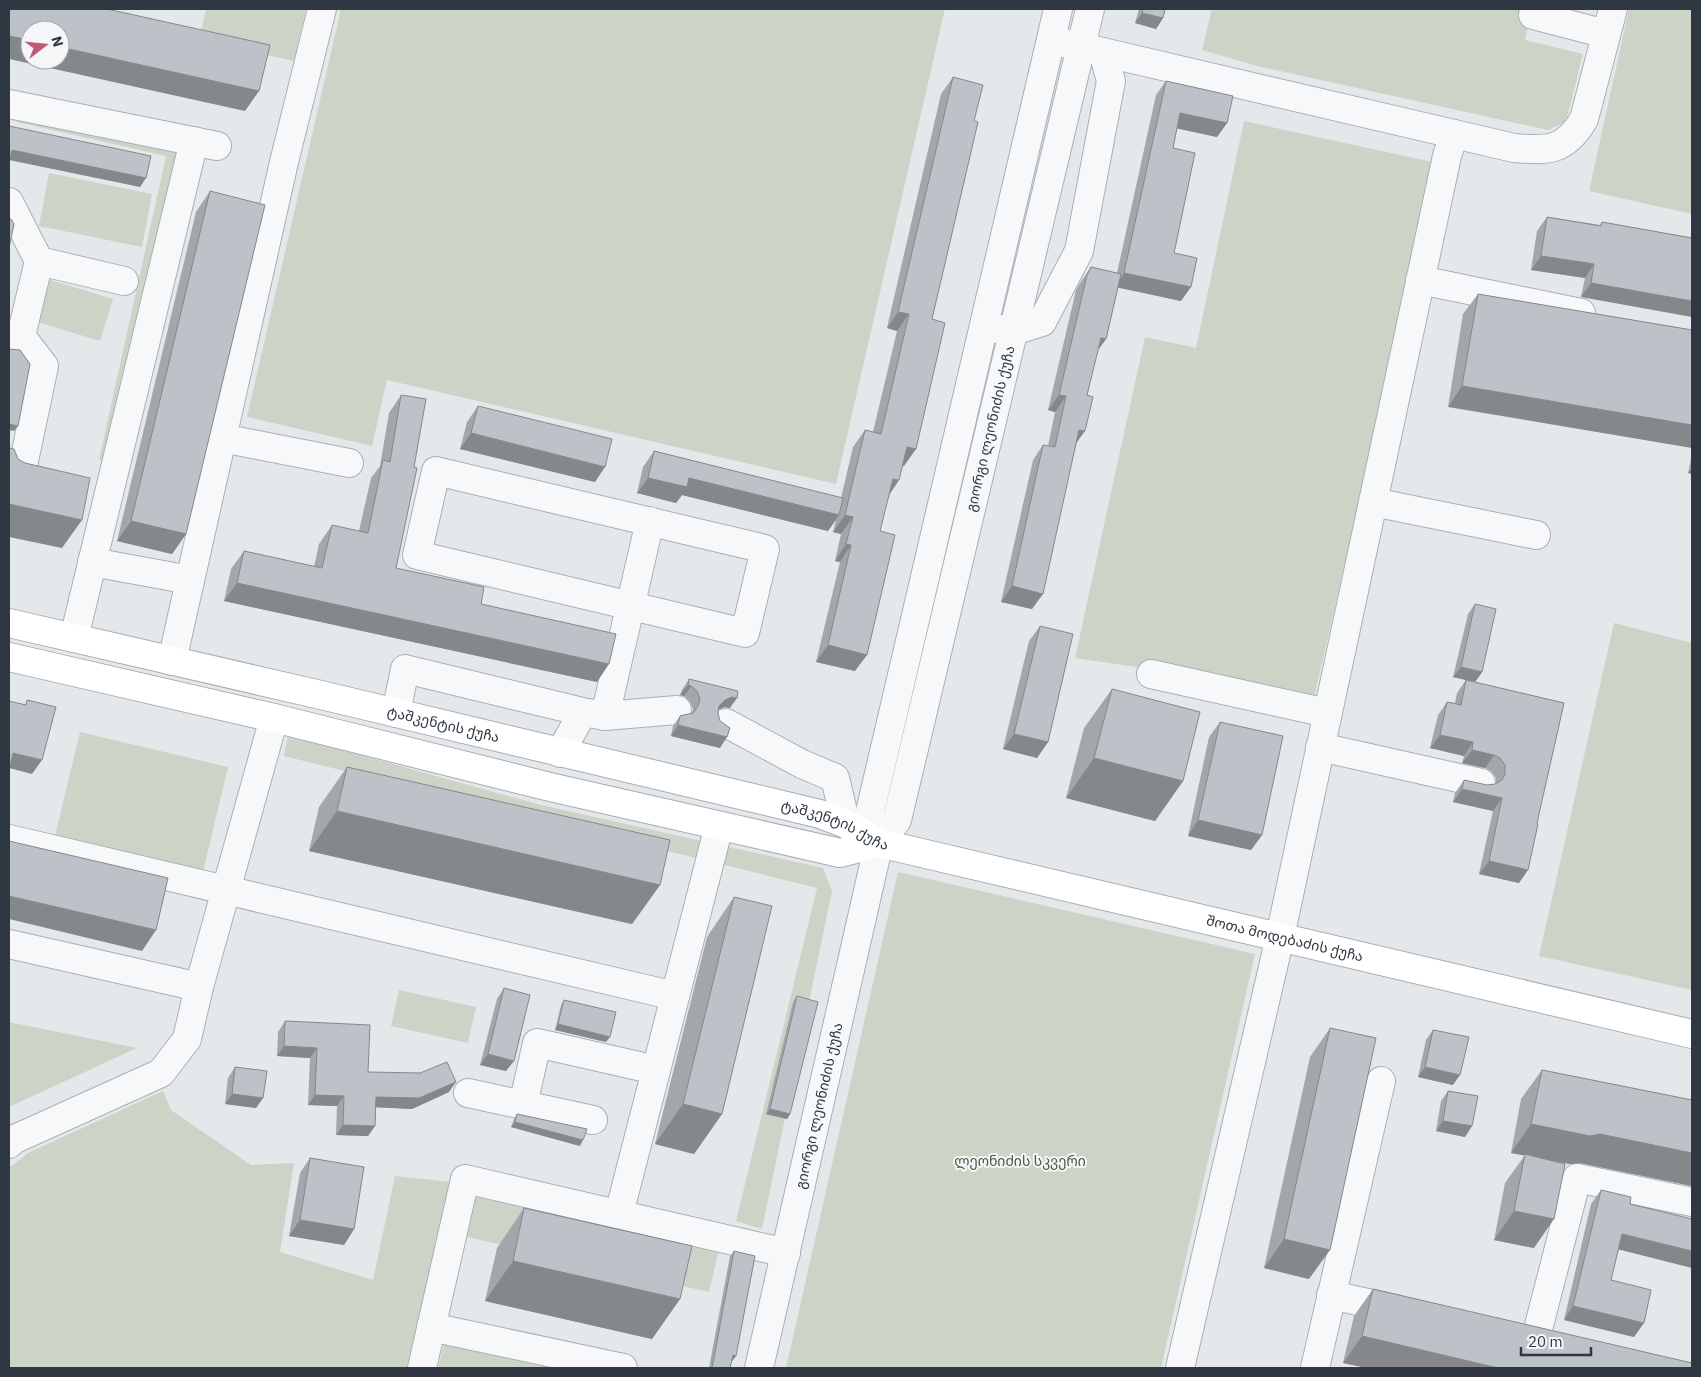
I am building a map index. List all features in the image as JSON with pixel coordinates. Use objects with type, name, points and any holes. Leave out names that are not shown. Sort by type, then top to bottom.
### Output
[{"type":"main road","name":"ტაშკენტის ქუჩა","points":[[9,623],[820,814],[846,824],[879,843]]},
{"type":"main road","name":"ტაშკენტის ქუჩა","points":[[9,657],[274,718],[550,788],[840,853],[879,843]]},
{"type":"main road","name":"შოთა მოდებაძის ქუჩა","points":[[879,843],[1692,1034]]},
{"type":"street","points":[[172,661],[284,162],[322,9]]},
{"type":"street","name":"გიორგი ლეონიძის ქუჩა","points":[[879,843],[870,812],[1058,9]]},
{"type":"street","name":"გიორგი ლეონიძის ქუჩა","points":[[759,1368],[879,843],[898,820],[1014,331],[1092,50],[1090,9]]},
{"type":"street","points":[[1050,40],[1514,148],[1535,150],[1557,147],[1574,134],[1584,119],[1610,21],[1533,15]]},
{"type":"street","points":[[983,328],[1014,331],[1042,322],[1078,251],[1111,80],[1092,50]]},
{"type":"street","points":[[9,104],[205,144],[108,500],[74,638]]},
{"type":"street","points":[[1180,1368],[1280,937],[1420,280],[1447,156],[1454,134]]},
{"type":"street","points":[[9,202],[39,261],[15,338],[44,366],[24,481]]},
{"type":"street","points":[[39,261],[124,281]]},
{"type":"street","points":[[1420,280],[1605,318]]},
{"type":"street","points":[[222,438],[349,463]]},
{"type":"street","points":[[436,471],[650,521],[765,549],[745,633],[416,555],[436,471]]},
{"type":"street","points":[[80,494],[108,500]]},
{"type":"street","points":[[1373,502],[1536,535]]},
{"type":"street","points":[[560,753],[594,714],[631,605],[650,521]]},
{"type":"street","points":[[92,562],[190,580]]},
{"type":"street","points":[[396,714],[405,669],[594,714],[677,710]]},
{"type":"street","points":[[1151,674],[1327,713]]},
{"type":"street","points":[[9,1144],[15,1139],[161,1073],[187,1039],[199,987],[274,718]]},
{"type":"street","points":[[726,723],[802,764],[835,778],[846,824]]},
{"type":"street","points":[[1320,747],[1482,783]]},
{"type":"street","points":[[619,1214],[719,826]]},
{"type":"street","points":[[9,839],[675,996]]},
{"type":"street","points":[[9,944],[199,987]]},
{"type":"street","points":[[523,1105],[537,1043],[656,1070]]},
{"type":"street","points":[[1315,1368],[1381,1081]]},
{"type":"street","points":[[468,1093],[593,1120]]},
{"type":"street","points":[[1535,1341],[1577,1178],[1692,1202]]},
{"type":"street","points":[[422,1368],[465,1179],[786,1253]]},
{"type":"street","points":[[1331,1295],[1424,1316]]},
{"type":"street","points":[[431,1327],[623,1368]]},
{"type":"street","points":[[1507,1335],[1563,1347]]},
{"type":"green space","points":[[206,9],[306,9],[294,61],[199,40]]},
{"type":"green space","points":[[341,9],[945,9],[836,484],[387,380],[372,446],[247,417]]},
{"type":"green space","points":[[1212,9],[1532,9],[1525,40],[1583,54],[1566,122],[1548,130],[1257,66],[1202,50]]},
{"type":"green space","points":[[1629,9],[1692,9],[1692,214],[1589,191]]},
{"type":"green space","points":[[19,112],[183,148],[114,463],[99,460],[166,156],[17,122]]},
{"type":"green space","points":[[1244,121],[1437,163],[1313,702],[1150,669],[1075,658],[1145,337],[1196,348]]},
{"type":"green space","points":[[49,173],[152,194],[142,247],[39,226]]},
{"type":"green space","points":[[47,279],[113,299],[100,341],[34,321]]},
{"type":"green space","points":[[1614,623],[1692,643],[1692,990],[1539,956]]},
{"type":"green space","points":[[80,732],[228,767],[202,876],[54,840]]},
{"type":"green space","points":[[288,735],[541,805],[823,868],[832,891],[762,1229],[736,1221],[817,888],[284,756]]},
{"type":"green space","name":"ლეონიძის სკვერი","points":[[898,872],[1255,954],[1161,1368],[786,1368]]},
{"type":"green space","points":[[399,990],[476,1007],[468,1043],[391,1026]]},
{"type":"green space","points":[[9,1022],[137,1048],[9,1107]]},
{"type":"green space","points":[[163,1091],[171,1110],[251,1165],[294,1163],[280,1252],[373,1280],[395,1176],[451,1182],[407,1368],[9,1368],[9,1168],[28,1153]]},
{"type":"green space","points":[[473,1189],[720,1246],[709,1292],[463,1236]]},
{"type":"green space","points":[[446,1335],[589,1368],[438,1368]]},
{"type":"building","points":[[9,9],[107,9],[270,45],[259,91],[70,49],[70,20],[20,20],[20,38],[9,36]]},
{"type":"building","points":[[1143,9],[1165,9],[1163,18],[1142,13]]},
{"type":"building","points":[[953,77],[983,85],[974,121],[978,122],[932,319],[945,323],[916,449],[907,447],[899,480],[893,479],[880,531],[895,535],[867,655],[828,645],[851,545],[846,544],[853,517],[845,515],[865,430],[881,434],[909,314],[898,312]]},
{"type":"building","points":[[1166,81],[1233,96],[1227,123],[1180,113],[1173,148],[1195,153],[1174,253],[1197,258],[1191,287],[1124,273]]},
{"type":"building","points":[[9,126],[151,156],[146,178],[12,150],[9,163]]},
{"type":"building","points":[[210,191],[265,205],[186,534],[131,521]]},
{"type":"building","points":[[1547,217],[1601,226],[1602,222],[1692,238],[1692,301],[1591,283],[1594,264],[1541,256]]},
{"type":"building","points":[[9,219],[14,224],[9,248]]},
{"type":"building","points":[[1091,267],[1121,274],[1106,339],[1101,338],[1087,395],[1093,397],[1085,431],[1079,430],[1043,594],[1012,586],[1043,445],[1055,447],[1066,396],[1059,395],[1087,275]]},
{"type":"building","points":[[1478,294],[1692,330],[1692,425],[1462,386]]},
{"type":"building","points":[[9,349],[20,350],[30,364],[18,426],[9,424]]},
{"type":"building","points":[[401,395],[426,399],[414,467],[417,468],[396,568],[484,587],[481,604],[616,634],[609,664],[237,583],[244,551],[322,568],[332,525],[368,533],[383,460],[390,462]]},
{"type":"building","points":[[478,406],[612,439],[605,467],[471,433]]},
{"type":"building","points":[[9,448],[14,449],[18,459],[25,463],[90,478],[82,520],[9,504]]},
{"type":"building","points":[[654,451],[843,498],[839,515],[689,478],[687,487],[648,478]]},
{"type":"building","points":[[1475,604],[1496,609],[1482,672],[1461,667]]},
{"type":"building","points":[[1040,626],[1073,634],[1048,742],[1014,734]]},
{"type":"building","points":[[689,679],[738,691],[737,698],[732,697],[725,700],[719,706],[720,721],[730,728],[727,737],[678,725],[680,716],[693,713],[700,699],[697,691],[688,685]]},
{"type":"building","points":[[1466,680],[1564,703],[1528,870],[1489,861],[1502,798],[1462,789],[1464,780],[1487,785],[1495,784],[1502,780],[1505,774],[1505,765],[1500,758],[1494,755],[1472,750],[1473,742],[1440,735],[1447,702],[1461,705]]},
{"type":"building","points":[[1112,689],[1200,712],[1183,781],[1094,758]]},
{"type":"building","points":[[27,700],[56,707],[42,760],[13,753],[9,772],[9,701],[26,705]]},
{"type":"building","points":[[1220,722],[1283,736],[1262,835],[1198,820]]},
{"type":"building","points":[[347,767],[670,840],[660,885],[337,811]]},
{"type":"building","points":[[9,841],[168,878],[156,930],[9,896]]},
{"type":"building","points":[[734,897],[772,906],[722,1114],[683,1104]]},
{"type":"building","points":[[504,988],[530,995],[514,1061],[488,1054]]},
{"type":"building","points":[[797,996],[818,1002],[790,1114],[770,1109]]},
{"type":"building","points":[[564,1000],[616,1012],[610,1037],[558,1024]]},
{"type":"building","points":[[285,1021],[370,1025],[368,1072],[420,1073],[447,1062],[456,1082],[419,1098],[376,1097],[375,1126],[343,1125],[344,1096],[315,1095],[317,1048],[284,1046]]},
{"type":"building","points":[[1330,1028],[1376,1038],[1330,1250],[1284,1239]]},
{"type":"building","points":[[1433,1030],[1469,1037],[1460,1075],[1425,1067]]},
{"type":"building","points":[[235,1067],[267,1071],[263,1098],[232,1094]]},
{"type":"building","points":[[1542,1070],[1692,1100],[1692,1153],[1600,1134],[1590,1136],[1531,1124]]},
{"type":"building","points":[[1448,1091],[1478,1096],[1472,1126],[1443,1121]]},
{"type":"building","points":[[517,1114],[587,1129],[583,1140],[515,1122]]},
{"type":"building","points":[[1525,1154],[1565,1164],[1554,1219],[1514,1211]]},
{"type":"building","points":[[310,1158],[364,1167],[354,1229],[300,1220]]},
{"type":"building","points":[[1601,1190],[1631,1197],[1630,1204],[1692,1219],[1692,1251],[1622,1234],[1611,1280],[1651,1290],[1644,1323],[1573,1306]]},
{"type":"building","points":[[524,1208],[692,1246],[680,1299],[513,1261]]},
{"type":"building","points":[[734,1251],[755,1256],[736,1356],[733,1355],[730,1368],[712,1368]]},
{"type":"building","points":[[1373,1289],[1692,1363],[1692,1368],[1498,1368],[1362,1336]]}]
